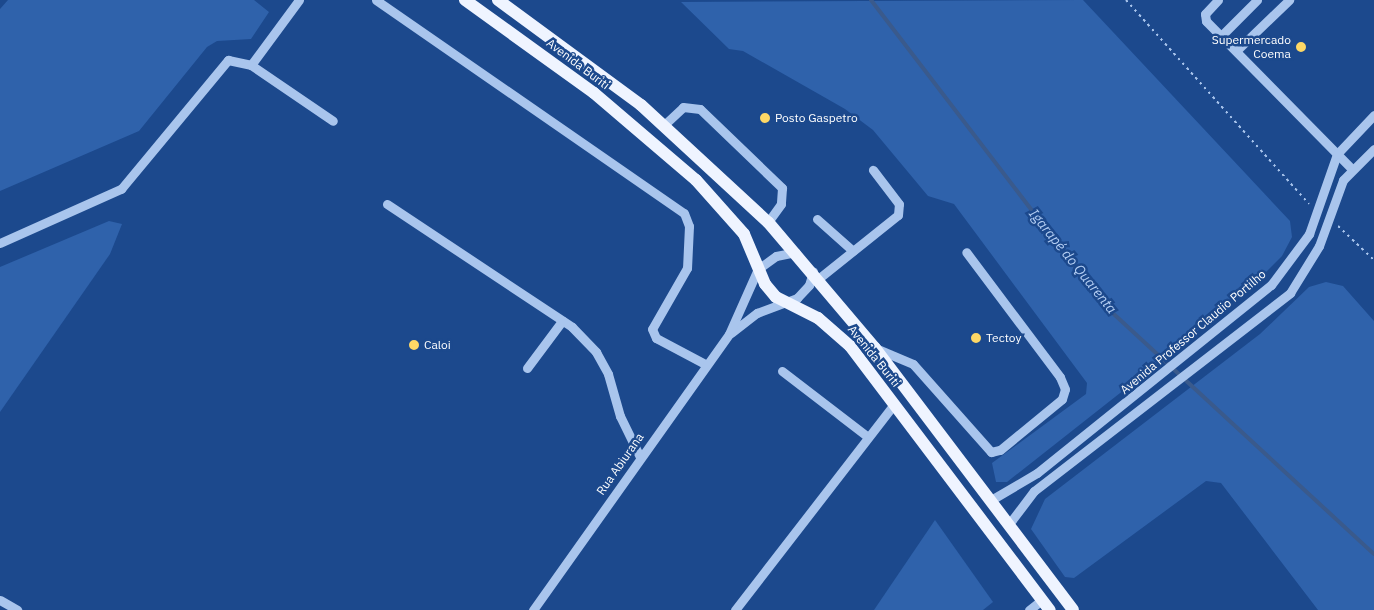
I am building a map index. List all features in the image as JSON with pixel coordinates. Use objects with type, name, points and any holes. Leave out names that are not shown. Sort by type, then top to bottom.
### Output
[{"type":"main road","name":"Avenida Buriti","points":[[465,0],[574,77],[696,180],[744,234],[766,284],[786,303],[835,330],[894,404],[1050,610]]},
{"type":"main road","name":"Avenida Buriti","points":[[498,0],[664,125],[768,222],[796,252],[875,348],[1073,610]]},
{"type":"street","points":[[250,65],[299,0]]},
{"type":"street","points":[[376,0],[684,213],[689,226],[687,268],[652,328],[656,338],[705,364]]},
{"type":"street","points":[[1218,0],[1205,16],[1221,36],[1352,169]]},
{"type":"street","points":[[1221,36],[1258,0]]},
{"type":"street","points":[[1236,51],[1289,0]]},
{"type":"street","points":[[0,243],[121,188],[140,170],[217,68],[235,59],[250,65],[333,121]]},
{"type":"street","points":[[664,125],[683,107],[700,109],[782,188],[782,204],[768,222]]},
{"type":"street","name":"Avenida Professor Claudio Portilho","points":[[991,500],[1028,480],[1156,381],[1281,275],[1301,249],[1337,154],[1374,115]]},
{"type":"street","points":[[1009,524],[1034,491],[1290,293],[1309,266],[1329,217],[1352,169],[1374,149]]},
{"type":"street","points":[[816,276],[854,251],[900,212],[873,170]]},
{"type":"street","points":[[387,204],[562,321],[596,352],[640,456]]},
{"type":"street","points":[[817,220],[854,251]]},
{"type":"street","points":[[758,269],[776,256],[796,252]]},
{"type":"street","points":[[875,348],[913,364],[991,452],[1000,450],[1062,399],[1065,389],[1060,376],[966,252]]},
{"type":"street","name":"Rua Abiurana","points":[[729,334],[758,269]]},
{"type":"street","name":"Rua Abiurana","points":[[533,610],[705,364],[729,334],[757,313],[786,303],[804,292],[816,276]]},
{"type":"street","points":[[527,368],[562,321]]},
{"type":"street","points":[[782,371],[868,437]]},
{"type":"street","points":[[735,610],[894,404]]},
{"type":"street","points":[[0,600],[17,610]]},
{"type":"street","points":[[1029,610],[1042,600]]},
{"type":"path","points":[[1126,0],[1316,211]]},
{"type":"path","points":[[1329,217],[1374,260]]},
{"type":"shaded area","points":[[8,0],[254,0],[269,12],[251,39],[217,41],[207,47],[139,131],[0,191],[0,9]]},
{"type":"shaded area","points":[[1083,0],[1290,221],[1292,237],[1282,256],[1262,276],[1181,345],[1007,482],[996,482],[992,463],[1086,394],[1087,383],[954,204],[928,196],[873,130],[845,109],[743,51],[729,49],[681,2]]},
{"type":"shaded area","points":[[109,221],[122,224],[110,254],[0,412],[0,267]]},
{"type":"shaded area","points":[[1326,282],[1343,286],[1374,321],[1374,610],[1318,610],[1221,483],[1206,481],[1074,578],[1065,577],[1031,529],[1045,499],[1260,334],[1309,287]]},
{"type":"shaded area","points":[[935,520],[993,602],[983,610],[874,610]]},
{"type":"waterway","name":"Igarapé do Quarenta","points":[[871,0],[1104,305],[1374,554]]},
{"type":"place","name":"Supermercado Coema","points":[[1301,47]]},
{"type":"place","name":"Posto Gaspetro","points":[[765,118]]},
{"type":"place","name":"Tectoy","points":[[976,338]]},
{"type":"place","name":"Caloi","points":[[414,345]]}]
